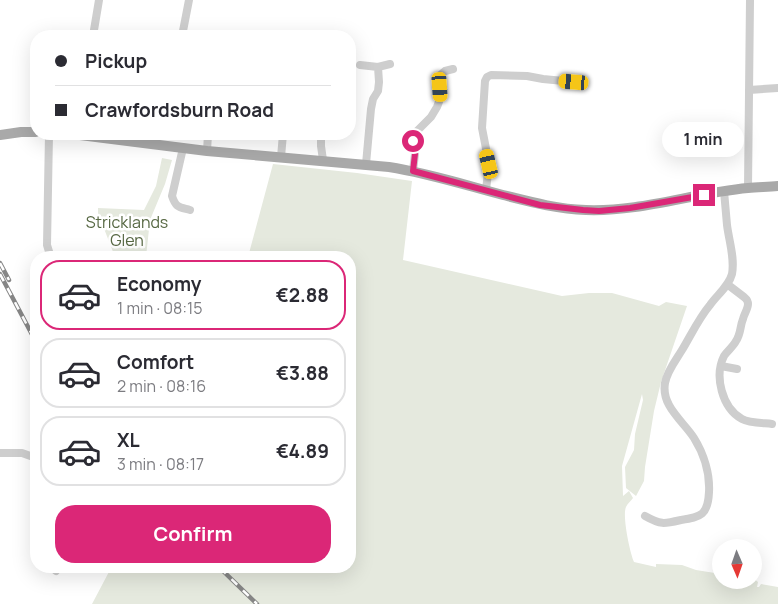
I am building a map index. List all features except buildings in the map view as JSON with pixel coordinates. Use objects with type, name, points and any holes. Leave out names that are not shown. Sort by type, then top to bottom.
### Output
[{"type":"main road","points":[[0,135],[30,132]]},
{"type":"main road","points":[[125,140],[207,151],[366,164],[413,171],[540,205],[599,211],[630,208],[724,191],[778,186]]},
{"type":"street","points":[[94,30],[100,0]]},
{"type":"street","points":[[184,30],[189,0]]},
{"type":"street","points":[[748,188],[750,0]]},
{"type":"street","points":[[360,65],[378,67],[390,64]]},
{"type":"street","points":[[366,164],[370,109],[378,91],[378,67]]},
{"type":"street","points":[[413,171],[415,154],[413,141],[416,132],[431,117],[440,99],[439,76],[433,68]]},
{"type":"street","points":[[439,76],[445,71],[453,69]]},
{"type":"street","points":[[486,190],[489,164],[482,128],[484,81],[491,75],[528,76],[574,82]]},
{"type":"street","points":[[749,90],[778,88]]},
{"type":"street","points":[[48,251],[46,245],[49,140]]},
{"type":"street","points":[[207,151],[208,140]]},
{"type":"street","points":[[282,157],[283,140]]},
{"type":"street","points":[[321,140],[323,160]]},
{"type":"street","points":[[183,148],[172,196],[177,206],[190,210]]},
{"type":"street","points":[[645,516],[663,524],[696,518],[702,515],[705,510],[709,485],[706,465],[694,438],[668,404],[664,387],[669,372],[696,326],[731,277],[733,261],[724,191]]},
{"type":"street","points":[[727,284],[744,297],[748,305],[739,337],[725,355],[721,366],[721,389],[731,408],[743,419],[772,424]]},
{"type":"street","points":[[721,366],[737,369]]},
{"type":"street","points":[[0,453],[22,453],[30,456]]},
{"type":"green space","name":"Stricklands Glen","points":[[162,158],[172,160],[165,184],[150,220],[147,251],[113,251],[98,213],[98,208],[144,210],[156,186]]},
{"type":"green space","points":[[273,164],[412,181],[403,260],[562,296],[612,293],[659,306],[666,302],[687,306],[661,382],[654,411],[644,481],[636,496],[626,488],[625,467],[634,450],[635,434],[643,400],[642,394],[622,466],[623,496],[629,491],[633,498],[625,512],[632,557],[634,562],[656,567],[656,564],[682,565],[712,573],[712,589],[762,589],[762,584],[778,587],[778,604],[92,604],[108,573],[356,573],[356,251],[250,251]]},
{"type":"railway","points":[[0,263],[9,280]]},
{"type":"railway","points":[[0,274],[30,331]]},
{"type":"railway","points":[[225,573],[257,604]]},
{"type":"route","points":[[413,141],[415,154],[413,171],[540,205],[599,211],[630,208],[704,195]]}]
